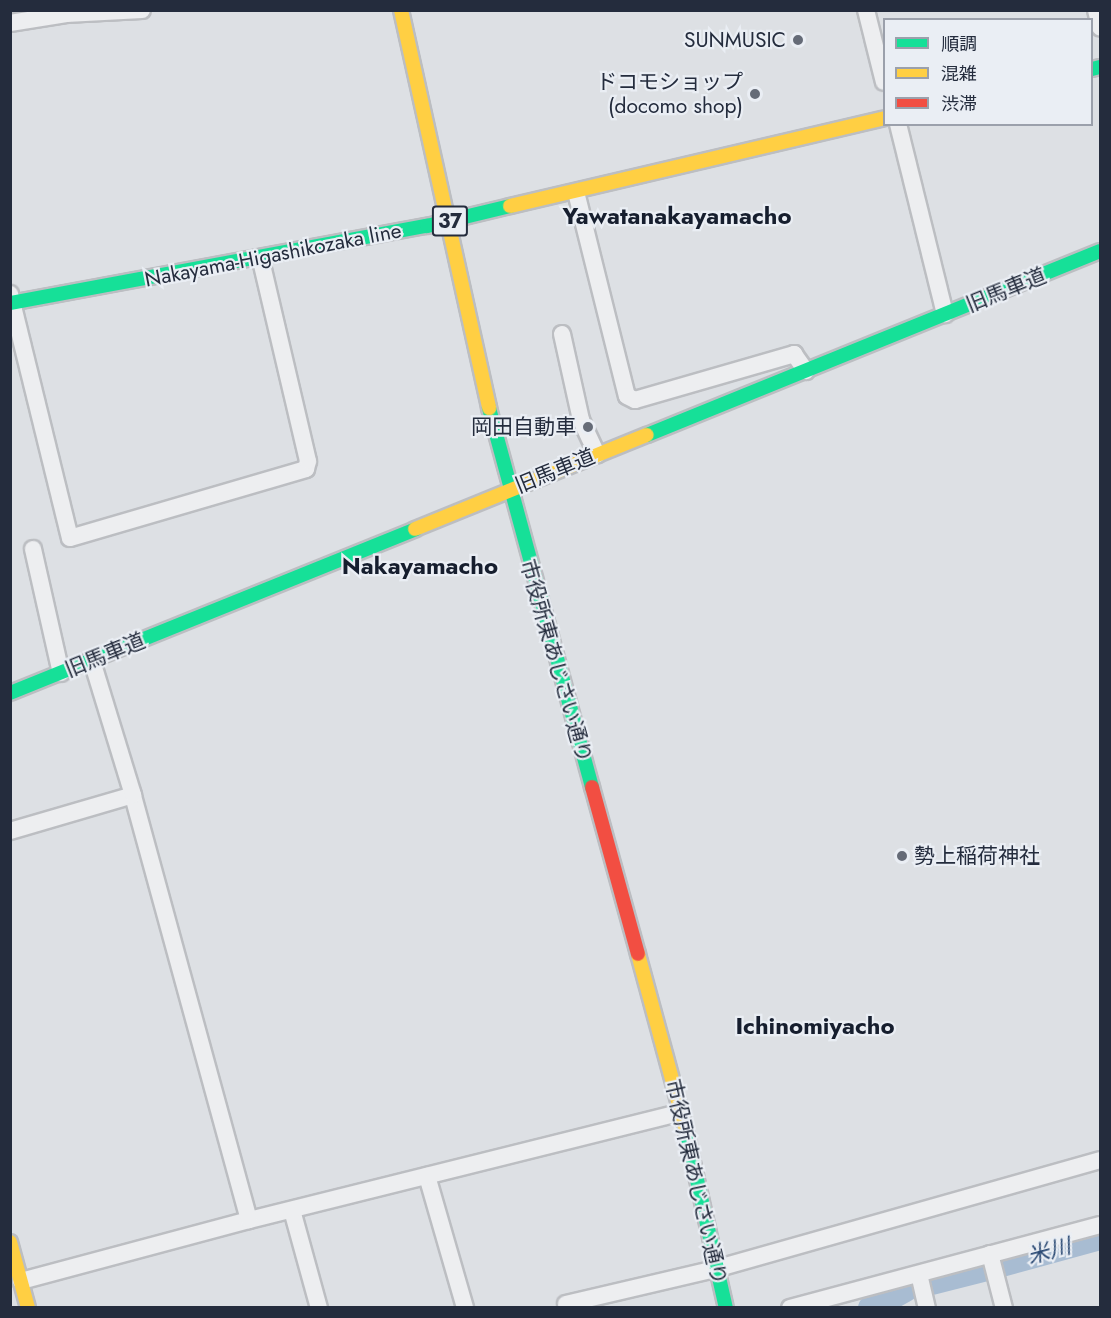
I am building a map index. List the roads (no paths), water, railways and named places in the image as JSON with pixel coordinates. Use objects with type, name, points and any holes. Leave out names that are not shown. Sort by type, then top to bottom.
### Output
[{"type":"street","points":[[10,22],[65,12],[142,10]]},
{"type":"street","name":"市役所東あじさい通り","points":[[401,10],[427,118],[446,222],[508,490],[682,1112],[702,1190],[715,1269],[726,1308]]},
{"type":"street","points":[[866,10],[883,74]]},
{"type":"street","points":[[1096,10],[1101,28]]},
{"type":"street","name":"Nakayama-Higashikozaka line","points":[[11,300],[261,260],[446,222],[883,118]]},
{"type":"street","points":[[898,126],[945,314]]},
{"type":"street","points":[[576,192],[627,396],[635,400],[794,354],[806,370]]},
{"type":"street","name":"旧馬車道","points":[[10,693],[1101,251]]},
{"type":"street","points":[[11,300],[70,538],[306,469],[308,461],[261,260]]},
{"type":"street","points":[[562,334],[581,420],[597,455]]},
{"type":"street","points":[[33,549],[61,673]]},
{"type":"street","points":[[92,661],[133,795],[249,1220]]},
{"type":"street","points":[[10,831],[133,795]]},
{"type":"street","points":[[21,1281],[249,1220],[682,1112]]},
{"type":"street","points":[[566,1304],[715,1269],[1101,1160]]},
{"type":"street","points":[[427,1176],[465,1308]]},
{"type":"street","points":[[292,1210],[319,1308]]},
{"type":"street","points":[[790,1308],[1101,1225]]},
{"type":"street","points":[[10,1242],[28,1308]]},
{"type":"street","points":[[990,1254],[1004,1308]]},
{"type":"street","points":[[918,1274],[927,1308]]},
{"type":"waterway","name":"米川","points":[[998,1265],[1100,1237]]},
{"type":"waterway","name":"米川","points":[[932,1282],[987,1268]]},
{"type":"waterway","name":"米川","points":[[871,1308],[905,1289]]},
{"type":"place","name":"SUNMUSIC","points":[[798,40]]},
{"type":"place","name":"ドコモショップ (docomo shop)","points":[[755,94]]},
{"type":"place","name":"岡田自動車","points":[[588,427]]},
{"type":"place","name":"勢上稲荷神社","points":[[902,856]]},
{"type":"district","name":"Yawatanakayamacho","points":[[677,216]]},
{"type":"district","name":"Nakayamacho","points":[[420,566]]},
{"type":"district","name":"Ichinomiyacho","points":[[815,1026]]}]
